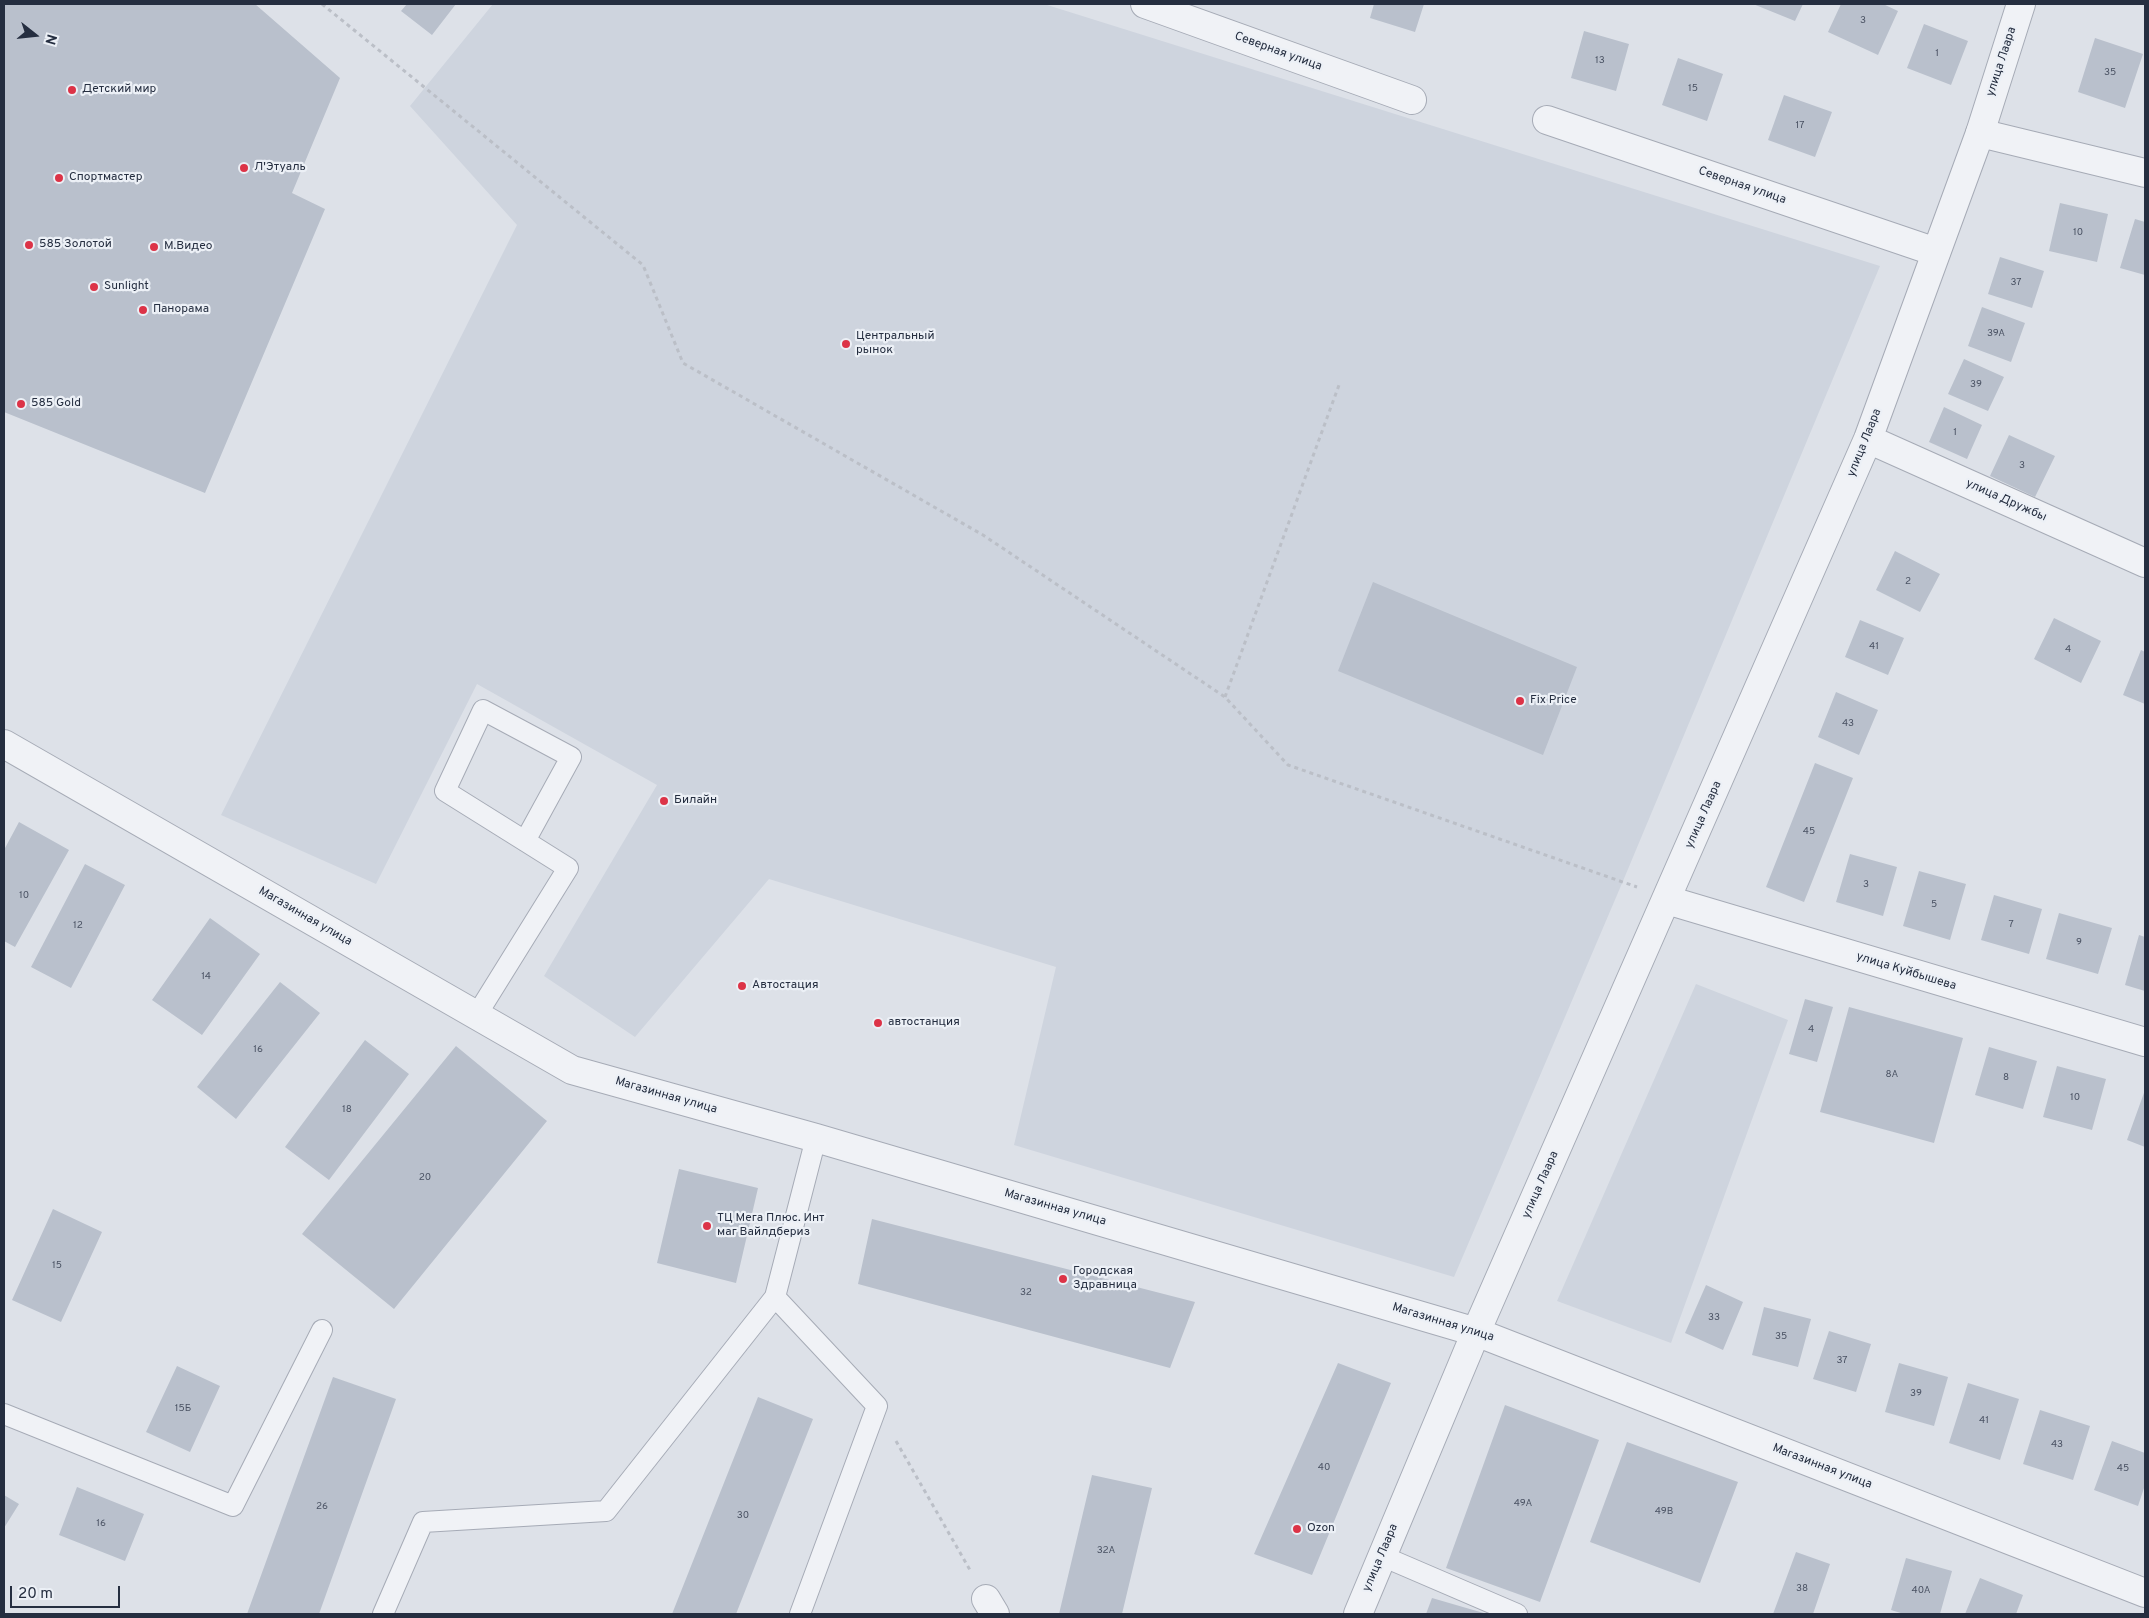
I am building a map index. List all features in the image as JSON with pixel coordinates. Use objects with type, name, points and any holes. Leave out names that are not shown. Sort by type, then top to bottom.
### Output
[{"type":"street","name":"Северная улица","points":[[1144,4],[1412,100]]},
{"type":"street","name":"улица Лаара","points":[[1358,1614],[1476,1332],[1868,439],[1980,133],[2021,4]]},
{"type":"street","name":"Северная улица","points":[[1548,120],[1936,252]]},
{"type":"street","points":[[1980,133],[2145,173]]},
{"type":"street","name":"улица Дружбы","points":[[1868,439],[2145,564]]},
{"type":"street","name":"Магазинная улица","points":[[4,744],[572,1070],[816,1138],[1476,1332],[2145,1593]]},
{"type":"street","name":"улица Куйбышева","points":[[1667,900],[2145,1042]]},
{"type":"lane","points":[[476,1016],[568,868],[525,842],[445,791],[483,710],[571,756],[525,842]]},
{"type":"lane","points":[[383,1614],[423,1522],[606,1511],[775,1297],[816,1138]]},
{"type":"lane","points":[[775,1297],[877,1406],[800,1614]]},
{"type":"lane","points":[[4,1414],[233,1506],[322,1330]]},
{"type":"lane","points":[[1382,1556],[1517,1614]]},
{"type":"path","points":[[322,4],[643,265],[682,363],[983,535],[1225,697],[1288,765],[1623,881],[1667,900]]},
{"type":"path","points":[[1225,697],[1339,385]]},
{"type":"path","points":[[877,1406],[990,1607]]},
{"type":"shaded area","name":"Центральный рынок","points":[[493,4],[1044,4],[1880,266],[1623,881],[1454,1277],[1014,1145],[1056,967],[769,879],[635,1037],[544,976],[657,785],[477,684],[376,884],[221,815],[517,225],[410,106]]},
{"type":"shaded area","points":[[1696,984],[1788,1020],[1671,1343],[1557,1301]]},
{"type":"building","name":"Панорама","points":[[4,4],[255,4],[340,78],[292,193],[325,209],[205,493],[4,412]]},
{"type":"building","points":[[407,4],[456,4],[432,35],[401,11]]},
{"type":"building","points":[[1374,4],[1424,4],[1415,32],[1370,18]]},
{"type":"building","points":[[1753,4],[1803,4],[1795,21]]},
{"type":"building","points":[[1841,4],[1883,4],[1898,11],[1878,55],[1828,32]]},
{"type":"building","points":[[1924,24],[1968,41],[1951,85],[1907,68]]},
{"type":"building","points":[[1584,31],[1629,44],[1616,91],[1571,78]]},
{"type":"building","points":[[2095,38],[2143,54],[2125,108],[2078,92]]},
{"type":"building","points":[[1678,58],[1723,74],[1707,121],[1662,105]]},
{"type":"building","points":[[1784,95],[1832,112],[1815,157],[1768,140]]},
{"type":"building","points":[[2060,203],[2108,214],[2097,262],[2049,251]]},
{"type":"building","points":[[2135,219],[2145,222],[2145,275],[2120,268]]},
{"type":"building","points":[[2000,257],[2044,271],[2032,308],[1988,294]]},
{"type":"building","points":[[1982,307],[2025,323],[2011,362],[1968,346]]},
{"type":"building","points":[[1964,359],[2004,377],[1988,411],[1948,394]]},
{"type":"building","points":[[1944,407],[1982,425],[1967,459],[1929,442]]},
{"type":"building","points":[[2009,435],[2055,456],[2035,497],[1990,476]]},
{"type":"building","points":[[1895,551],[1940,574],[1920,612],[1876,590]]},
{"type":"building","points":[[1373,582],[1577,667],[1543,755],[1338,671]]},
{"type":"building","points":[[2054,618],[2101,641],[2081,683],[2034,659]]},
{"type":"building","points":[[1860,620],[1904,638],[1888,675],[1845,657]]},
{"type":"building","points":[[2141,650],[2145,652],[2145,704],[2123,695]]},
{"type":"building","points":[[1836,692],[1878,710],[1859,755],[1818,737]]},
{"type":"building","points":[[1815,763],[1853,778],[1804,902],[1766,887]]},
{"type":"building","points":[[19,822],[69,850],[15,947],[4,941],[4,850]]},
{"type":"building","points":[[1850,854],[1897,867],[1883,916],[1836,902]]},
{"type":"building","points":[[85,864],[125,885],[71,988],[31,967]]},
{"type":"building","points":[[1919,871],[1966,884],[1950,940],[1903,926]]},
{"type":"building","points":[[1994,895],[2042,909],[2029,954],[1981,940]]},
{"type":"building","points":[[2059,913],[2112,928],[2098,974],[2046,959]]},
{"type":"building","points":[[210,918],[260,954],[202,1035],[152,1000]]},
{"type":"building","points":[[2139,935],[2145,937],[2145,991],[2125,985]]},
{"type":"building","points":[[280,982],[320,1013],[236,1119],[197,1087]]},
{"type":"building","points":[[1805,999],[1833,1007],[1817,1062],[1789,1054]]},
{"type":"building","points":[[1849,1007],[1963,1038],[1934,1143],[1820,1112]]},
{"type":"building","points":[[365,1040],[409,1074],[329,1180],[285,1147]]},
{"type":"building","points":[[456,1046],[547,1121],[394,1309],[302,1234]]},
{"type":"building","points":[[1989,1047],[2037,1061],[2023,1109],[1975,1095]]},
{"type":"building","points":[[2057,1066],[2106,1079],[2092,1130],[2043,1117]]},
{"type":"building","points":[[2145,1090],[2145,1147],[2127,1140]]},
{"type":"building","name":"ТЦ Мега Плюс. Инт маг Вайлдбериз","points":[[679,1169],[758,1188],[736,1283],[657,1263]]},
{"type":"building","points":[[53,1209],[102,1232],[61,1322],[12,1300]]},
{"type":"building","points":[[872,1219],[1195,1302],[1170,1368],[858,1284]]},
{"type":"building","points":[[1706,1285],[1743,1302],[1723,1350],[1685,1333]]},
{"type":"building","points":[[1764,1307],[1811,1319],[1798,1367],[1752,1355]]},
{"type":"building","points":[[1829,1331],[1871,1344],[1856,1392],[1813,1379]]},
{"type":"building","points":[[1338,1363],[1391,1383],[1312,1575],[1254,1554]]},
{"type":"building","points":[[1899,1363],[1948,1377],[1934,1426],[1885,1412]]},
{"type":"building","points":[[177,1366],[220,1386],[190,1452],[146,1432]]},
{"type":"building","points":[[333,1377],[396,1399],[319,1614],[247,1614]]},
{"type":"building","points":[[1968,1383],[2019,1399],[2000,1460],[1949,1443]]},
{"type":"building","points":[[758,1397],[813,1419],[736,1614],[672,1614]]},
{"type":"building","points":[[1505,1405],[1599,1440],[1540,1602],[1446,1568]]},
{"type":"building","points":[[2040,1410],[2090,1426],[2073,1480],[2023,1464]]},
{"type":"building","points":[[2112,1441],[2145,1453],[2145,1485],[2138,1506],[2094,1490]]},
{"type":"building","points":[[1627,1442],[1738,1482],[1700,1583],[1590,1542]]},
{"type":"building","points":[[1092,1475],[1152,1488],[1122,1614],[1059,1614]]},
{"type":"building","points":[[77,1487],[144,1514],[125,1561],[59,1535]]},
{"type":"building","points":[[4,1495],[19,1504],[4,1528]]},
{"type":"building","points":[[1796,1552],[1830,1564],[1813,1614],[1773,1614]]},
{"type":"building","points":[[1906,1558],[1952,1571],[1940,1614],[1904,1614],[1891,1610]]},
{"type":"building","points":[[1980,1578],[2023,1595],[2016,1614],[1965,1614]]},
{"type":"building","points":[[1432,1598],[1487,1614],[1426,1614]]},
{"type":"place","name":"Детский мир","points":[[72,90]]},
{"type":"place","name":"Л'Этуаль","points":[[244,168]]},
{"type":"place","name":"Спортмастер","points":[[59,178]]},
{"type":"place","name":"585 Золотой","points":[[29,245]]},
{"type":"place","name":"М.Видео","points":[[154,247]]},
{"type":"place","name":"Sunlight","points":[[94,287]]},
{"type":"place","name":"Панорама","points":[[143,310]]},
{"type":"place","name":"Центральный рынок","points":[[846,344]]},
{"type":"place","name":"585 Gold","points":[[21,404]]},
{"type":"place","name":"Fix Price","points":[[1520,701]]},
{"type":"place","name":"Билайн","points":[[664,801]]},
{"type":"place","name":"Автостация","points":[[742,986]]},
{"type":"place","name":"автостанция","points":[[878,1023]]},
{"type":"place","name":"ТЦ Мега Плюс. Инт маг Вайлдбериз","points":[[707,1226]]},
{"type":"place","name":"Городская Здравница","points":[[1063,1279]]},
{"type":"place","name":"Ozon","points":[[1297,1529]]}]
